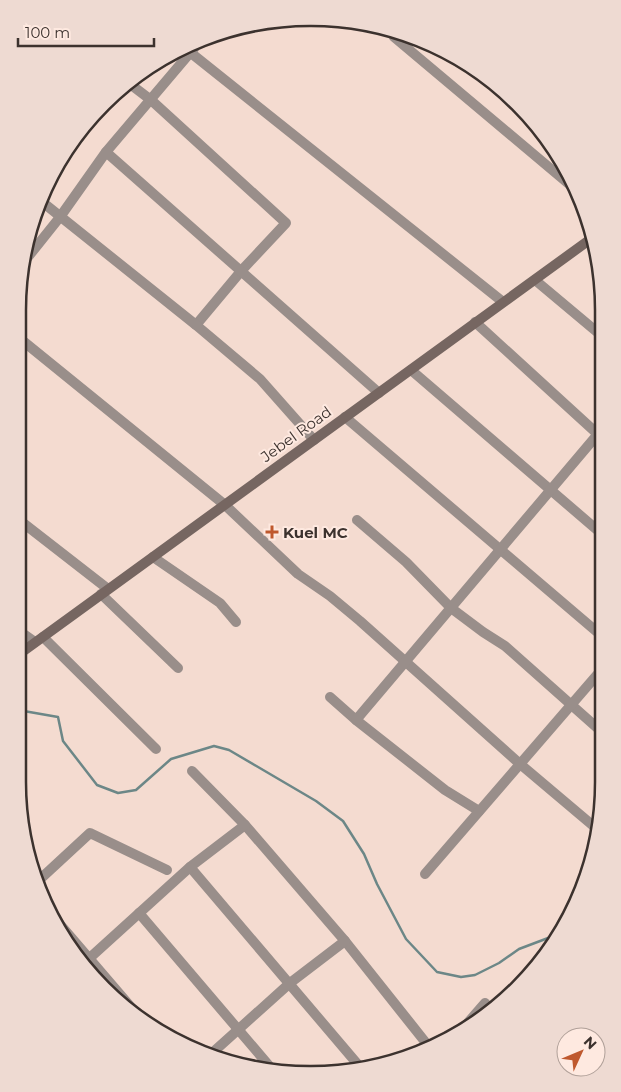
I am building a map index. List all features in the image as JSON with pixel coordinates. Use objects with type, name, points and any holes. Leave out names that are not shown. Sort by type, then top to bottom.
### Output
[{"type":"main road","name":"Jebel Road","points":[[26,649],[586,242]]},
{"type":"street","points":[[397,40],[562,178]]},
{"type":"street","points":[[195,51],[503,302]]},
{"type":"street","points":[[33,251],[60,217],[106,152],[190,54]]},
{"type":"street","points":[[134,87],[286,223],[242,270],[196,325]]},
{"type":"street","points":[[106,152],[242,270],[379,393]]},
{"type":"street","points":[[47,206],[196,325],[260,379],[314,440]]},
{"type":"street","points":[[535,280],[595,330]]},
{"type":"street","points":[[475,322],[595,429]]},
{"type":"street","points":[[26,343],[225,505],[298,574],[330,596],[520,764],[591,823]]},
{"type":"street","points":[[411,370],[595,528]]},
{"type":"street","points":[[345,417],[595,630]]},
{"type":"street","points":[[356,720],[595,441]]},
{"type":"street","points":[[357,520],[406,562],[451,608],[505,646],[595,726]]},
{"type":"street","points":[[26,526],[105,592],[178,668]]},
{"type":"street","points":[[153,557],[220,603],[236,622]]},
{"type":"street","points":[[26,634],[39,640],[156,749]]},
{"type":"street","points":[[424,874],[595,677]]},
{"type":"street","points":[[330,697],[356,720],[445,790],[478,812]]},
{"type":"street","points":[[192,771],[246,825],[345,941],[425,1041]]},
{"type":"street","points":[[88,959],[190,866],[246,825]]},
{"type":"street","points":[[43,877],[90,833],[166,870]]},
{"type":"street","points":[[190,866],[356,1062]]},
{"type":"street","points":[[139,913],[266,1062]]},
{"type":"street","points":[[216,1050],[290,983],[345,941]]},
{"type":"street","points":[[478,1011],[485,1003],[487,1005]]},
{"type":"waterway","points":[[26,711],[58,717],[63,741],[97,785],[118,793],[136,790],[171,759],[214,746],[229,750],[316,801],[343,821],[364,854],[377,884],[406,939],[437,972],[461,977],[475,975],[499,963],[519,949],[548,938]]},
{"type":"place","name":"Kuel MC","points":[[272,532]]}]
